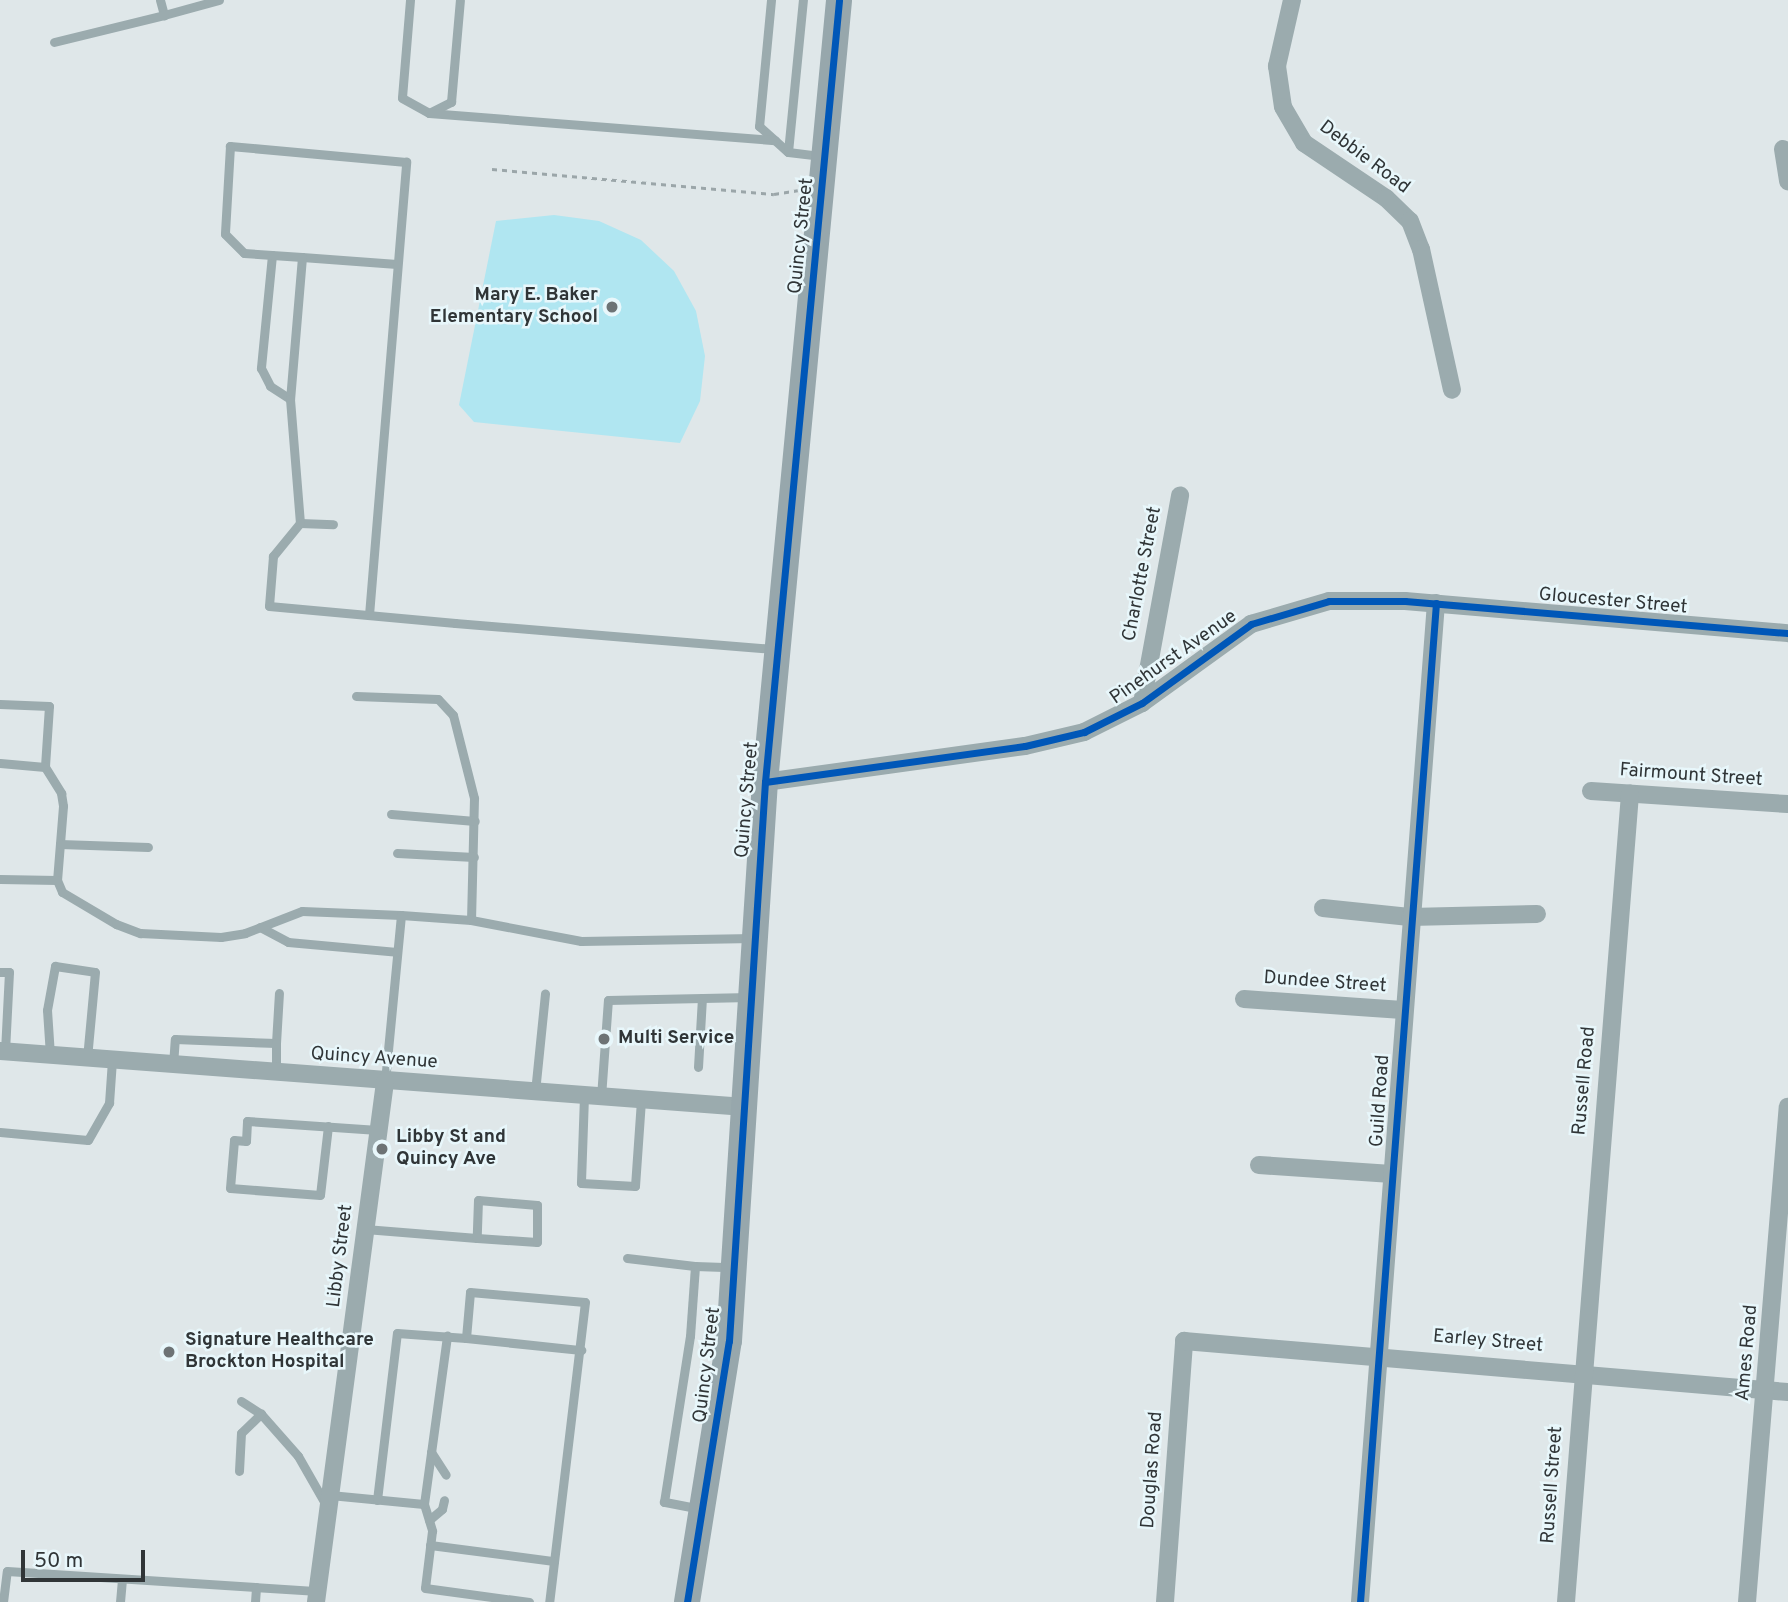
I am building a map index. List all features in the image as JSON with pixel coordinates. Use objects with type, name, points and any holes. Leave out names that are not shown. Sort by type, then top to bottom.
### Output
[{"type":"main road","name":"Quincy Street","points":[[687,1602],[729,1341],[765,782],[839,0]]},
{"type":"street","name":"Debbie Road","points":[[1292,0],[1277,66],[1283,107],[1304,142],[1387,198],[1410,221],[1421,249],[1451,390]]},
{"type":"street","points":[[1783,149],[1788,182]]},
{"type":"street","name":"Charlotte Street","points":[[1142,703],[1180,495]]},
{"type":"street","name":"Pinehurst Avenue","points":[[765,782],[1047,741],[1102,724],[1142,703],[1230,638],[1275,613],[1353,599],[1436,603]]},
{"type":"street","name":"Gloucester Street","points":[[1436,603],[1788,633]]},
{"type":"street","name":"Guild Road","points":[[1360,1602],[1410,917],[1436,603]]},
{"type":"street","name":"Fairmount Street","points":[[1591,791],[1788,804]]},
{"type":"street","name":"Russell Road","points":[[1582,1371],[1630,794]]},
{"type":"street","points":[[1323,908],[1410,917],[1537,914]]},
{"type":"street","name":"Dundee Street","points":[[1244,999],[1403,1010]]},
{"type":"street","name":"Quincy Avenue","points":[[3,1051],[385,1082],[745,1107]]},
{"type":"street","name":"Libby Street","points":[[317,1596],[385,1082]]},
{"type":"street","name":"Ames Road","points":[[1748,1602],[1788,1107]]},
{"type":"street","points":[[1259,1165],[1392,1174]]},
{"type":"street","name":"Earley Street","points":[[1184,1341],[1582,1371],[1788,1392]]},
{"type":"street","name":"Douglas Road","points":[[1165,1602],[1184,1341]]},
{"type":"street","name":"Russell Street","points":[[1566,1602],[1582,1371]]},
{"type":"lane","points":[[160,0],[164,15]]},
{"type":"lane","points":[[54,42],[219,0]]},
{"type":"lane","points":[[410,0],[402,98],[429,113],[775,140]]},
{"type":"lane","points":[[429,113],[451,102],[460,0]]},
{"type":"lane","points":[[771,0],[759,126],[788,152],[826,157]]},
{"type":"lane","points":[[788,152],[803,0]]},
{"type":"lane","points":[[369,615],[406,162],[230,146],[225,234],[244,253],[397,264]]},
{"type":"lane","points":[[272,255],[261,368],[270,386],[290,400]]},
{"type":"lane","points":[[302,257],[290,400],[300,523],[273,556],[269,606],[777,649]]},
{"type":"lane","points":[[300,523],[332,524]]},
{"type":"lane","points":[[356,696],[438,699],[447,704],[468,763],[475,821],[471,920]]},
{"type":"lane","points":[[0,704],[49,706],[45,766],[61,793],[57,880],[62,892],[84,906],[140,933],[221,937],[315,909],[471,920],[581,941],[753,938]]},
{"type":"lane","points":[[0,763],[45,766]]},
{"type":"lane","points":[[391,814],[475,821]]},
{"type":"lane","points":[[60,844],[148,848]]},
{"type":"lane","points":[[397,853],[474,857]]},
{"type":"lane","points":[[0,878],[57,880]]},
{"type":"lane","points":[[385,1082],[401,915]]},
{"type":"lane","points":[[260,927],[288,942],[397,952]]},
{"type":"lane","points":[[50,1055],[47,1010],[55,966],[94,972],[87,1058]]},
{"type":"lane","points":[[0,972],[9,972],[3,1051]]},
{"type":"lane","points":[[276,1073],[279,993]]},
{"type":"lane","points":[[535,1092],[545,994]]},
{"type":"lane","points":[[641,1100],[635,1186],[580,1183],[608,1000],[750,997]]},
{"type":"lane","points":[[698,1066],[702,998]]},
{"type":"lane","points":[[173,1065],[175,1040],[276,1043]]},
{"type":"lane","points":[[0,1132],[88,1140],[109,1103],[112,1060]]},
{"type":"lane","points":[[328,1126],[320,1195],[230,1188],[234,1140],[246,1141],[247,1121],[328,1126],[379,1130]]},
{"type":"lane","points":[[365,1229],[477,1238],[537,1242],[537,1205],[478,1200],[477,1238]]},
{"type":"lane","points":[[627,1258],[695,1266],[734,1267]]},
{"type":"lane","points":[[695,1266],[690,1336],[664,1502],[703,1510]]},
{"type":"lane","points":[[466,1338],[470,1292],[586,1302],[549,1602]]},
{"type":"lane","points":[[377,1500],[397,1333],[581,1350]]},
{"type":"lane","points":[[447,1336],[424,1504],[429,1520],[430,1545],[425,1588],[529,1602]]},
{"type":"lane","points":[[241,1401],[261,1414],[298,1456],[329,1502],[377,1500],[424,1504]]},
{"type":"lane","points":[[239,1471],[241,1433],[261,1414]]},
{"type":"lane","points":[[431,1452],[446,1475]]},
{"type":"lane","points":[[429,1520],[442,1509],[444,1500]]},
{"type":"lane","points":[[430,1545],[554,1561]]},
{"type":"lane","points":[[3,1602],[7,1572],[256,1587],[317,1596]]},
{"type":"lane","points":[[120,1602],[122,1579]]},
{"type":"lane","points":[[255,1602],[256,1587]]},
{"type":"path","points":[[492,169],[774,194],[800,190]]},
{"type":"shaded area","points":[[554,215],[599,221],[641,240],[674,271],[696,311],[705,356],[700,401],[680,443],[474,422],[459,405],[496,221]]},
{"type":"cycle path","points":[[687,1602],[729,1341],[765,782],[839,0]]},
{"type":"cycle path","points":[[765,782],[1025,746],[1084,732],[1142,703],[1251,624],[1329,601],[1405,601],[1788,633]]},
{"type":"cycle path","points":[[1360,1602],[1436,603]]},
{"type":"place","name":"Mary E. Baker Elementary School","points":[[612,307]]},
{"type":"place","name":"Multi Service","points":[[604,1039]]},
{"type":"place","name":"Libby St and Quincy Ave","points":[[382,1149]]},
{"type":"place","name":"Signature Healthcare Brockton Hospital","points":[[169,1352]]}]
